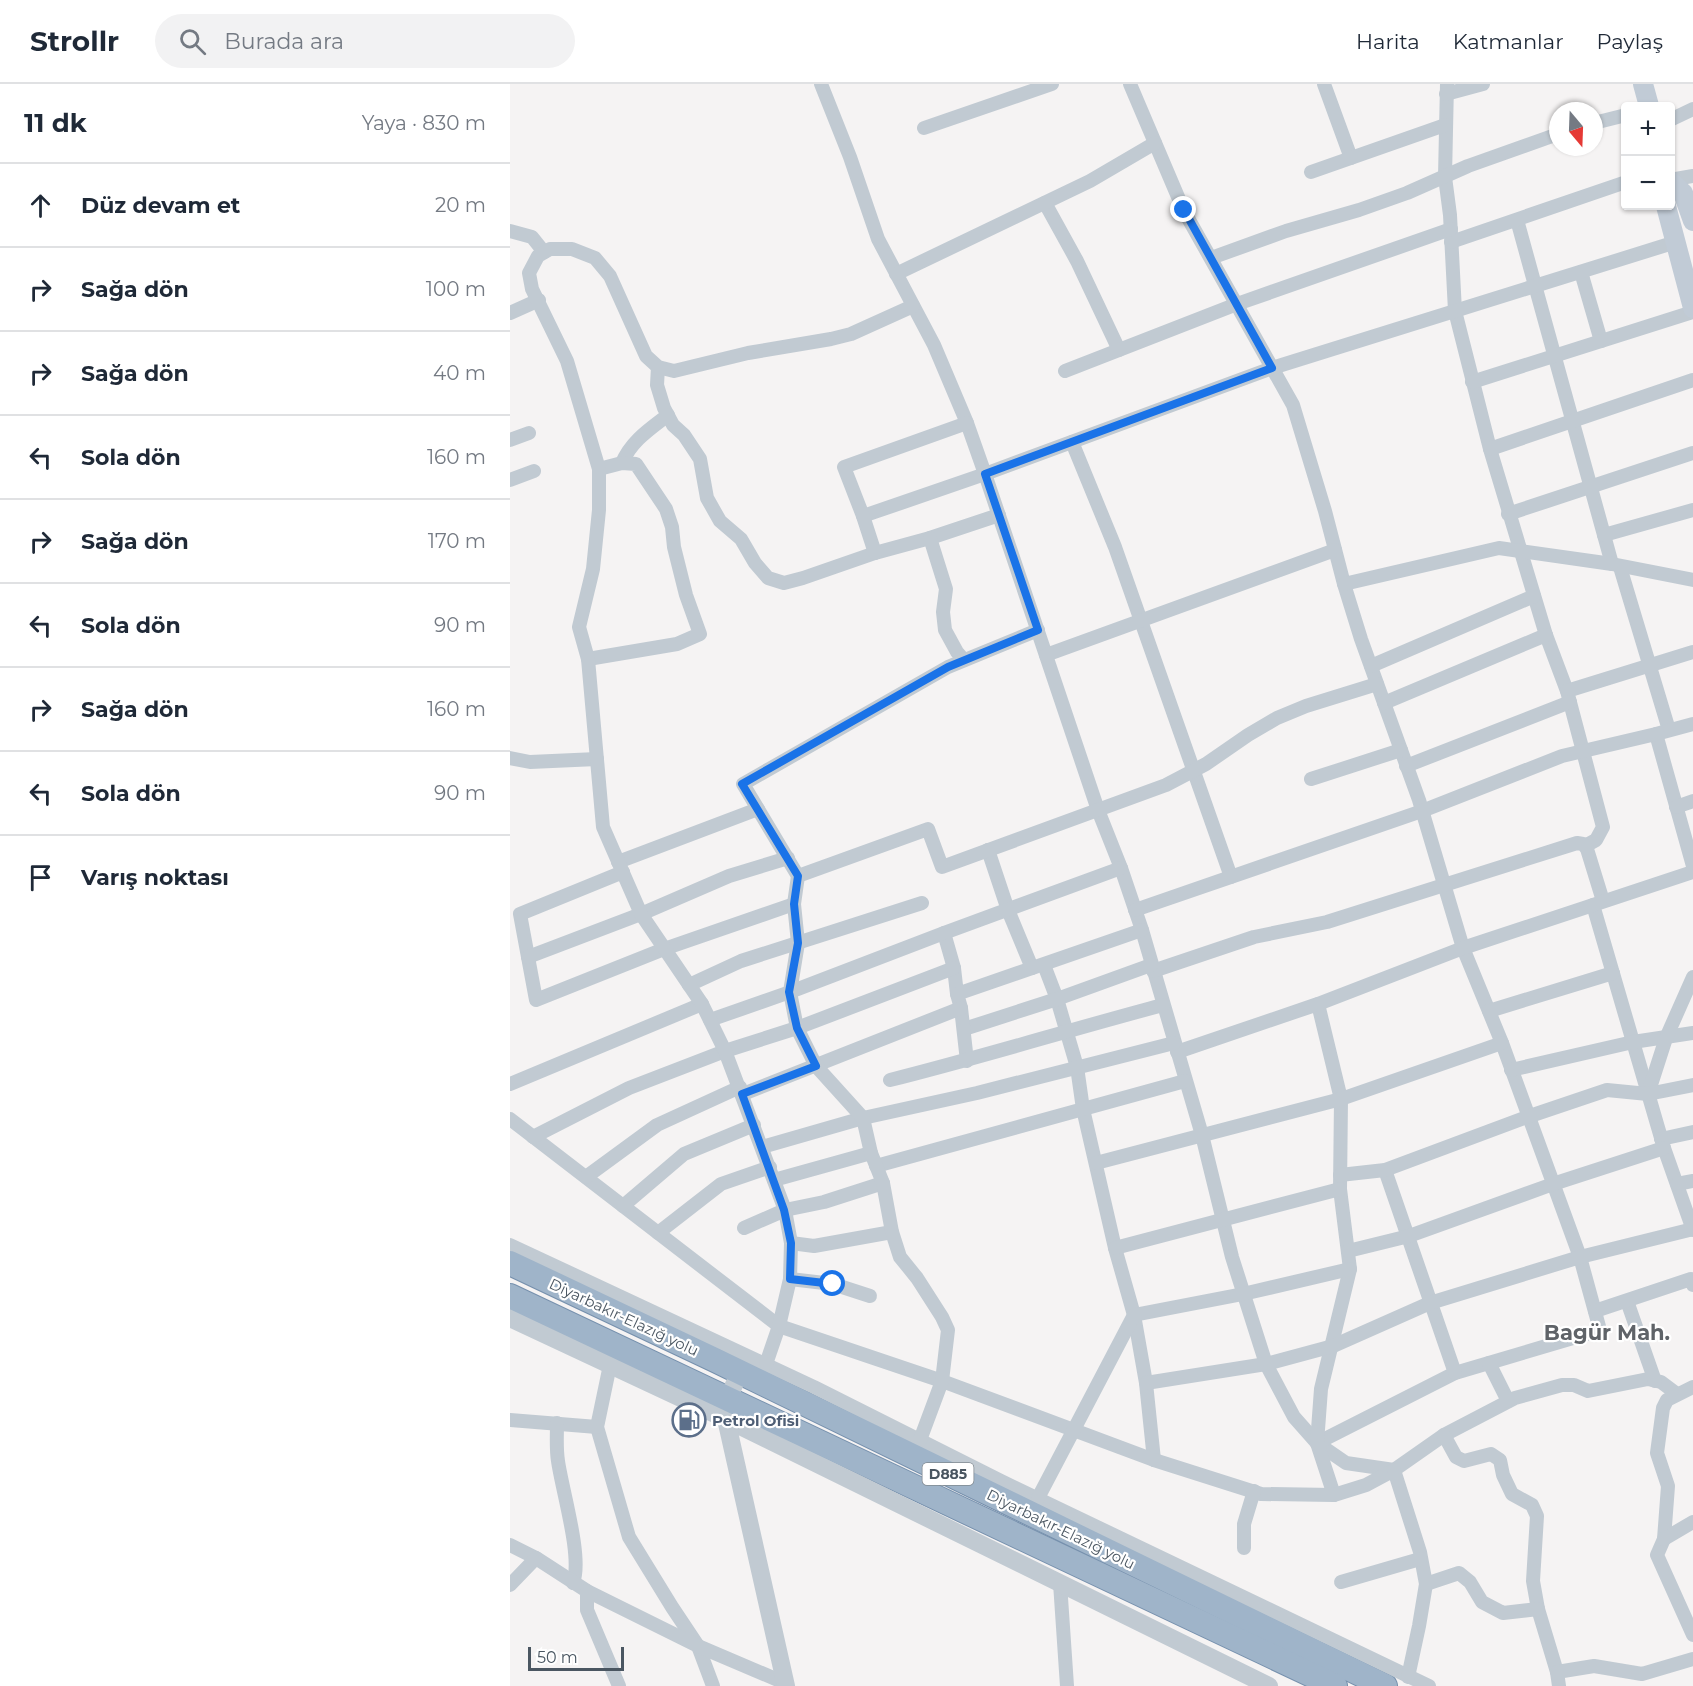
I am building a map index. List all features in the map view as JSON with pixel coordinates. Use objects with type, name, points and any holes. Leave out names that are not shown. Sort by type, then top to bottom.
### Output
[{"type":"highway","name":"Diyarbakır-Elazığ yolu","points":[[510,1263],[740,1372],[1385,1686]]},
{"type":"highway","name":"Diyarbakır-Elazığ yolu","points":[[510,1296],[727,1409],[782,1426],[1050,1550],[1335,1686]]},
{"type":"main road","points":[[1643,84],[1648,102]]},
{"type":"main road","points":[[1675,184],[1683,193],[1693,221]]},
{"type":"main road","points":[[1667,210],[1693,310]]},
{"type":"street","points":[[821,84],[850,157],[878,239],[934,345],[967,423],[985,474],[1098,810],[1142,930],[1185,1081],[1203,1135],[1222,1220],[1243,1294],[1266,1364],[1294,1417],[1317,1443],[1346,1464],[1394,1470]]},
{"type":"street","points":[[924,129],[1052,84]]},
{"type":"street","points":[[1130,84],[1184,210],[1293,405],[1344,584],[1422,812],[1463,948],[1502,1043],[1527,1117],[1580,1257],[1600,1330],[1455,1373],[1317,1443]]},
{"type":"street","points":[[1324,84],[1351,158]]},
{"type":"street","points":[[964,1029],[1254,937],[1327,922],[1577,843],[1586,846],[1596,840],[1603,827],[1568,696],[1508,514],[1455,311],[1445,177],[1446,89],[1483,84]]},
{"type":"street","points":[[1675,118],[1693,109]]},
{"type":"street","points":[[1603,121],[1621,116]]},
{"type":"street","points":[[1311,172],[1445,125]]},
{"type":"street","points":[[1211,258],[1286,231],[1359,210],[1468,166],[1549,137]]},
{"type":"street","points":[[896,274],[1090,181],[1155,143]]},
{"type":"street","points":[[1675,179],[1693,176]]},
{"type":"street","points":[[1065,371],[1237,304],[1451,236],[1517,220],[1621,184]]},
{"type":"street","points":[[1045,203],[1077,261],[1119,350]]},
{"type":"street","points":[[1517,220],[1604,535],[1649,665],[1676,807],[1693,866]]},
{"type":"street","points":[[510,231],[532,237],[544,252]]},
{"type":"street","points":[[864,516],[1272,368],[1676,242]]},
{"type":"street","points":[[766,1364],[779,1326],[790,1279],[791,1243],[784,1210],[725,1051],[702,1004],[641,914],[603,827],[588,659],[579,627],[593,569],[599,510],[599,468],[567,361],[530,284],[529,273],[534,261],[544,252],[557,248],[589,254],[601,263],[610,276],[646,356],[658,367],[674,371],[748,353],[851,334],[913,306]]},
{"type":"street","points":[[1581,272],[1601,341]]},
{"type":"street","points":[[510,313],[539,300]]},
{"type":"street","points":[[1472,382],[1693,310]]},
{"type":"street","points":[[658,367],[657,385],[668,415],[673,425],[684,435],[700,459],[707,498],[720,522],[741,539],[755,563],[768,578],[784,583],[999,515]]},
{"type":"street","points":[[1490,449],[1693,380]]},
{"type":"street","points":[[622,463],[628,450],[668,415]]},
{"type":"street","points":[[875,553],[864,516],[844,467],[967,423]]},
{"type":"street","points":[[510,440],[529,432]]},
{"type":"street","points":[[1072,442],[1115,547],[1231,877]]},
{"type":"street","points":[[1508,514],[1693,453]]},
{"type":"street","points":[[588,659],[677,644],[700,634],[686,595],[666,509],[636,464],[622,463],[599,468]]},
{"type":"street","points":[[510,480],[534,471]]},
{"type":"street","points":[[1604,535],[1693,510]]},
{"type":"street","points":[[930,538],[946,589],[943,612],[945,630],[964,660]]},
{"type":"street","points":[[1344,584],[1499,548],[1693,580]]},
{"type":"street","points":[[1046,656],[1335,550]]},
{"type":"street","points":[[1371,666],[1534,596]]},
{"type":"street","points":[[920,1440],[942,1381],[948,1330],[936,1307],[900,1257],[892,1232],[883,1183],[862,1118],[816,1066],[797,1028],[789,992],[798,943],[794,904],[798,876],[742,784],[948,667],[1038,630]]},
{"type":"street","points":[[1384,703],[1546,635]]},
{"type":"street","points":[[1406,766],[1568,696],[1649,665],[1693,652]]},
{"type":"street","points":[[798,876],[928,830],[942,867],[1166,785],[1194,771],[1277,718],[1306,706],[1377,684]]},
{"type":"street","points":[[1135,910],[1422,812],[1526,770],[1582,751],[1693,724]]},
{"type":"street","points":[[1311,779],[1401,750]]},
{"type":"street","points":[[510,758],[530,762],[597,759]]},
{"type":"street","points":[[1676,807],[1693,801]]},
{"type":"street","points":[[758,809],[621,867],[520,914],[536,1000],[664,948],[794,904]]},
{"type":"street","points":[[1146,1383],[1266,1364],[1333,1346],[1430,1304],[1580,1257],[1693,1230],[1663,1143],[1613,973],[1586,846]]},
{"type":"street","points":[[988,850],[1008,910],[1057,999],[1077,1067],[1083,1109],[1115,1248],[1134,1315],[1146,1383],[1154,1460]]},
{"type":"street","points":[[528,957],[641,914],[729,876],[788,858]]},
{"type":"street","points":[[710,1020],[1121,868]]},
{"type":"street","points":[[762,1147],[862,1118],[977,1093],[1077,1067],[1175,1047],[1318,1004],[1463,948],[1693,872]]},
{"type":"street","points":[[689,985],[741,961],[922,903]]},
{"type":"street","points":[[957,993],[1142,930]]},
{"type":"street","points":[[944,933],[954,968],[967,1061]]},
{"type":"street","points":[[533,1137],[629,1088],[725,1051],[797,1028],[954,968]]},
{"type":"street","points":[[1489,1011],[1613,973]]},
{"type":"street","points":[[1648,1094],[1666,1038],[1693,978]]},
{"type":"street","points":[[510,1084],[702,1004]]},
{"type":"street","points":[[1318,1004],[1341,1099],[1340,1182],[1350,1269],[1321,1389],[1317,1443],[1334,1495]]},
{"type":"street","points":[[890,1080],[967,1061],[1163,1005]]},
{"type":"street","points":[[586,1178],[657,1125],[741,1090],[816,1066],[961,1008]]},
{"type":"street","points":[[1511,1070],[1633,1042],[1693,1033]]},
{"type":"street","points":[[1096,1163],[1341,1099],[1502,1043]]},
{"type":"street","points":[[658,1233],[721,1184],[772,1173],[874,1159],[1083,1109],[1185,1081]]},
{"type":"street","points":[[1115,1248],[1222,1220],[1385,1170],[1607,1090],[1648,1094],[1693,1085]]},
{"type":"street","points":[[510,1119],[779,1326],[942,1381],[1154,1460],[1261,1494],[1334,1495],[1366,1485],[1394,1470],[1444,1435],[1508,1401],[1562,1384],[1574,1385],[1588,1391],[1648,1379],[1661,1382],[1677,1394]]},
{"type":"street","points":[[623,1206],[684,1154],[754,1125]]},
{"type":"street","points":[[1348,1251],[1409,1236],[1693,1132]]},
{"type":"street","points":[[1385,1170],[1455,1373]]},
{"type":"street","points":[[1677,1184],[1693,1181]]},
{"type":"street","points":[[744,1228],[784,1210],[824,1202],[883,1183]]},
{"type":"street","points":[[791,1243],[814,1246],[892,1232]]},
{"type":"street","points":[[510,1245],[766,1364],[1429,1686]]},
{"type":"street","points":[[1134,1315],[1243,1294],[1350,1269]]},
{"type":"street","points":[[790,1279],[833,1284],[870,1296]]},
{"type":"street","points":[[1595,1311],[1691,1279],[1693,1285]]},
{"type":"street","points":[[1627,1300],[1654,1381]]},
{"type":"street","points":[[1038,1498],[1134,1315]]},
{"type":"street","points":[[510,1318],[610,1365],[727,1409],[1060,1583],[1269,1686]]},
{"type":"street","points":[[1488,1363],[1508,1401]]},
{"type":"street","points":[[610,1365],[597,1427],[629,1537],[698,1646],[713,1686]]},
{"type":"street","points":[[740,1372],[727,1409],[785,1684]]},
{"type":"street","points":[[1693,1387],[1667,1400],[1663,1408],[1657,1453],[1668,1486],[1664,1539],[1657,1556],[1693,1635]]},
{"type":"street","points":[[510,1420],[597,1427]]},
{"type":"street","points":[[557,1423],[557,1458],[574,1555],[576,1575],[573,1583]]},
{"type":"street","points":[[1444,1435],[1456,1457],[1464,1461],[1491,1454],[1500,1460],[1503,1475],[1512,1494],[1532,1505],[1538,1516],[1533,1581],[1538,1609],[1558,1679],[1594,1666],[1642,1674],[1693,1659]]},
{"type":"street","points":[[1394,1470],[1420,1552],[1425,1584],[1408,1677]]},
{"type":"street","points":[[1244,1548],[1244,1524],[1254,1491]]},
{"type":"street","points":[[1664,1539],[1693,1522]]},
{"type":"street","points":[[510,1545],[536,1558],[587,1591],[698,1646],[785,1684]]},
{"type":"street","points":[[510,1585],[536,1558]]},
{"type":"street","points":[[1341,1582],[1420,1560]]},
{"type":"street","points":[[1425,1584],[1460,1573],[1470,1582],[1482,1602],[1503,1612],[1538,1609]]},
{"type":"street","points":[[1060,1583],[1067,1686]]},
{"type":"street","points":[[587,1591],[587,1610],[619,1686]]},
{"type":"place","name":"Petrol Ofisi","points":[[689,1420]]},
{"type":"district","name":"Bagür Mah.","points":[[1607,1332]]},
{"type":"route","points":[[833,1284],[790,1279],[791,1243],[784,1210],[742,1094],[816,1066],[797,1028],[789,992],[798,943],[794,904],[798,876],[742,784],[948,667],[1038,630],[985,474],[1272,368],[1184,210]]}]
